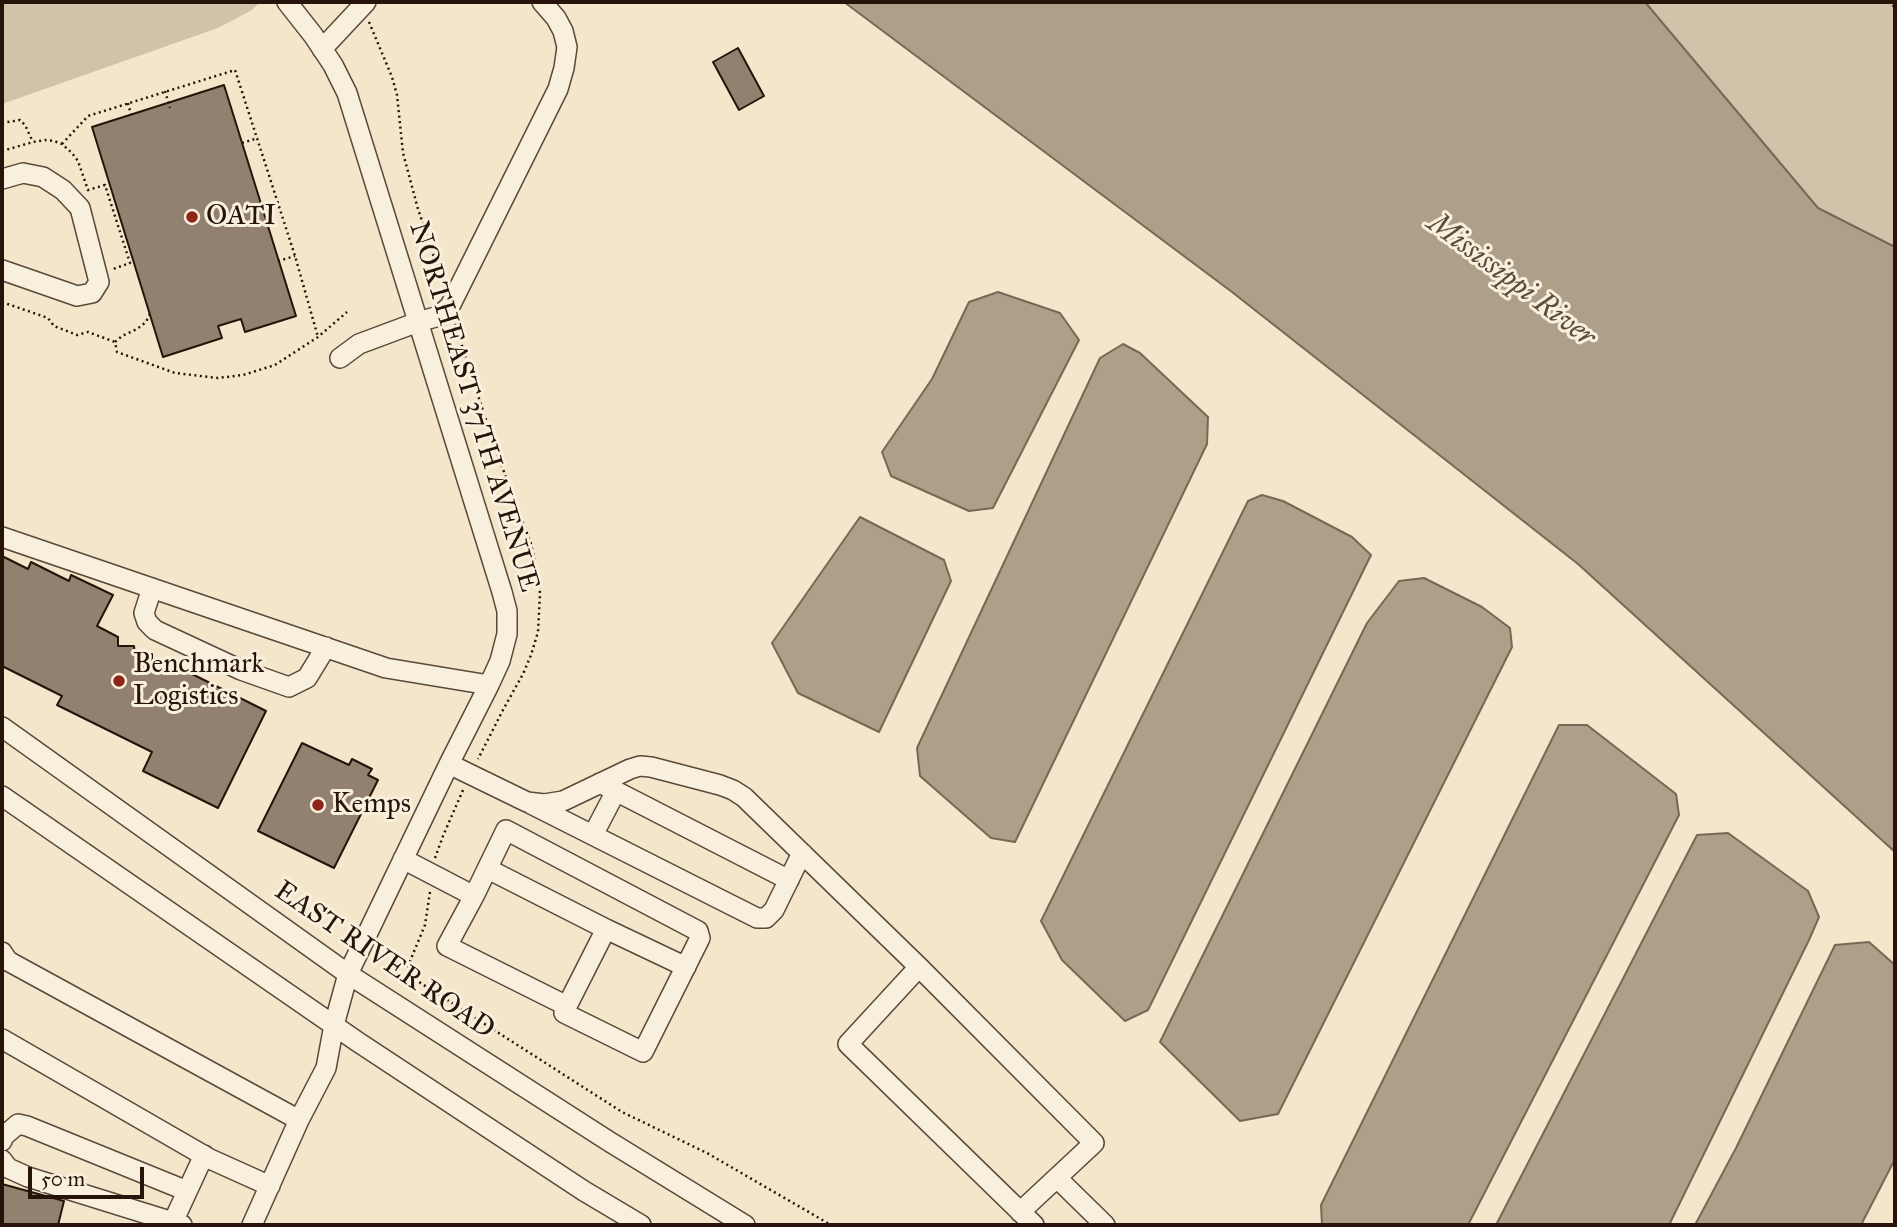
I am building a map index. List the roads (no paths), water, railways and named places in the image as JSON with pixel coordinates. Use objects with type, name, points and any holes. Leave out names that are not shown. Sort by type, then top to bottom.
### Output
[{"type":"street","name":"NORTHEAST 37TH AVENUE","points":[[252,1225],[299,1120],[326,1068],[348,974],[489,685],[500,661],[507,634],[507,611],[502,592],[347,93],[313,35],[287,2]]},
{"type":"street","points":[[322,50],[366,2]]},
{"type":"street","points":[[340,358],[359,344],[439,316],[450,306],[558,89],[567,47],[563,31],[542,2]]},
{"type":"street","points":[[2,179],[23,173],[43,177],[63,190],[80,208],[99,282],[92,293],[77,296],[2,270]]},
{"type":"street","points":[[2,537],[386,668],[489,685]]},
{"type":"street","points":[[152,588],[144,613],[146,622],[155,630],[241,670],[289,687],[307,678],[326,647]]},
{"type":"street","name":"EAST RIVER ROAD","points":[[2,727],[348,974],[745,1225]]},
{"type":"street","points":[[449,764],[757,918],[766,918],[774,910],[802,853]]},
{"type":"street","points":[[527,802],[544,804],[563,801],[608,787],[630,769],[651,766],[720,785],[744,797],[919,967],[1094,1143],[1057,1178],[1027,1219],[848,1044],[919,967]]},
{"type":"street","points":[[593,835],[608,787]]},
{"type":"street","points":[[608,787],[789,880]]},
{"type":"street","points":[[2,796],[358,1042],[573,1184],[641,1225]]},
{"type":"street","points":[[567,1006],[447,946],[506,830],[698,931],[700,938],[643,1052],[564,1013],[606,929]]},
{"type":"street","points":[[403,859],[474,896]]},
{"type":"street","points":[[488,869],[686,967]]},
{"type":"street","points":[[2,952],[8,961],[299,1120]]},
{"type":"street","points":[[2,1039],[204,1155],[270,1186]]},
{"type":"street","points":[[2,1141],[18,1124],[27,1126],[187,1191]]},
{"type":"street","points":[[2,1160],[9,1168],[28,1177],[177,1224],[187,1191],[204,1155]]},
{"type":"street","points":[[1057,1178],[1105,1225]]},
{"type":"water","name":"Mississippi River","points":[[844,2],[1645,2],[1818,208],[1895,247],[1895,852],[1578,564],[1232,292]]},
{"type":"water","points":[[998,292],[1060,313],[1079,340],[993,508],[969,511],[891,476],[882,452],[932,379],[969,302]]},
{"type":"water","points":[[1123,344],[1140,353],[1208,417],[1207,444],[1015,842],[991,838],[920,776],[917,748],[1100,358]]},
{"type":"water","points":[[1262,495],[1283,501],[1352,537],[1371,555],[1148,1010],[1125,1021],[1062,960],[1041,921],[1248,501]]},
{"type":"water","points":[[860,517],[944,560],[951,581],[879,732],[798,693],[772,643]]},
{"type":"water","points":[[1424,578],[1482,607],[1510,628],[1512,647],[1278,1114],[1240,1121],[1160,1042],[1367,623],[1399,581]]},
{"type":"water","points":[[1559,725],[1587,725],[1676,794],[1679,815],[1468,1225],[1322,1225],[1321,1205]]},
{"type":"water","points":[[1728,833],[1808,891],[1819,917],[1669,1225],[1496,1225],[1697,835]]},
{"type":"water","points":[[1869,942],[1895,965],[1895,1159],[1861,1225],[1695,1225],[1736,1148],[1835,945]]},
{"type":"place","name":"OATI","points":[[192,217]]},
{"type":"place","name":"Benchmark Logistics","points":[[119,681]]},
{"type":"place","name":"Kemps","points":[[318,805]]}]
